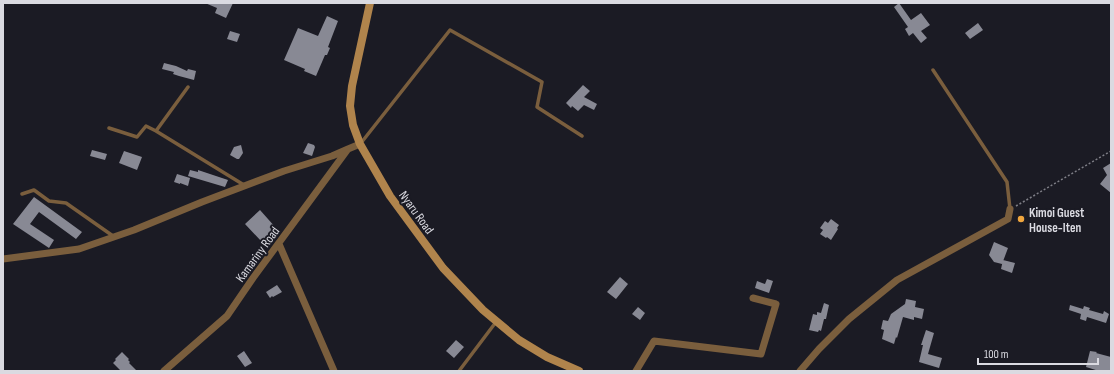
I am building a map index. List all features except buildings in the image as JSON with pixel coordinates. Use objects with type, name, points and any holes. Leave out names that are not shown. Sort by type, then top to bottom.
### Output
[{"type":"main road","name":"Nyaru Road","points":[[370,3],[352,86],[350,106],[353,125],[360,144],[390,196],[443,268],[483,310],[519,340],[547,357],[579,371]]},
{"type":"street","points":[[3,259],[79,249],[114,237],[284,171],[332,156],[360,144]]},
{"type":"street","name":"Kamariny Road","points":[[164,371],[227,316],[348,149]]},
{"type":"street","points":[[800,371],[819,349],[849,319],[897,280],[1008,219],[1010,209]]},
{"type":"street","points":[[279,244],[334,371]]},
{"type":"street","points":[[636,371],[654,341],[761,354],[776,304],[753,298]]},
{"type":"lane","points":[[360,144],[450,30],[542,82],[537,107],[582,136]]},
{"type":"lane","points":[[933,70],[1007,182],[1010,209]]},
{"type":"lane","points":[[156,131],[188,88]]},
{"type":"lane","points":[[109,128],[137,137],[146,126],[245,186]]},
{"type":"lane","points":[[22,194],[34,190],[49,201],[66,203],[114,237]]},
{"type":"lane","points":[[459,371],[496,321]]},
{"type":"path","points":[[1010,209],[1111,151]]},
{"type":"place","name":"Kimoi Guest House-Iten","points":[[1021,219]]}]
